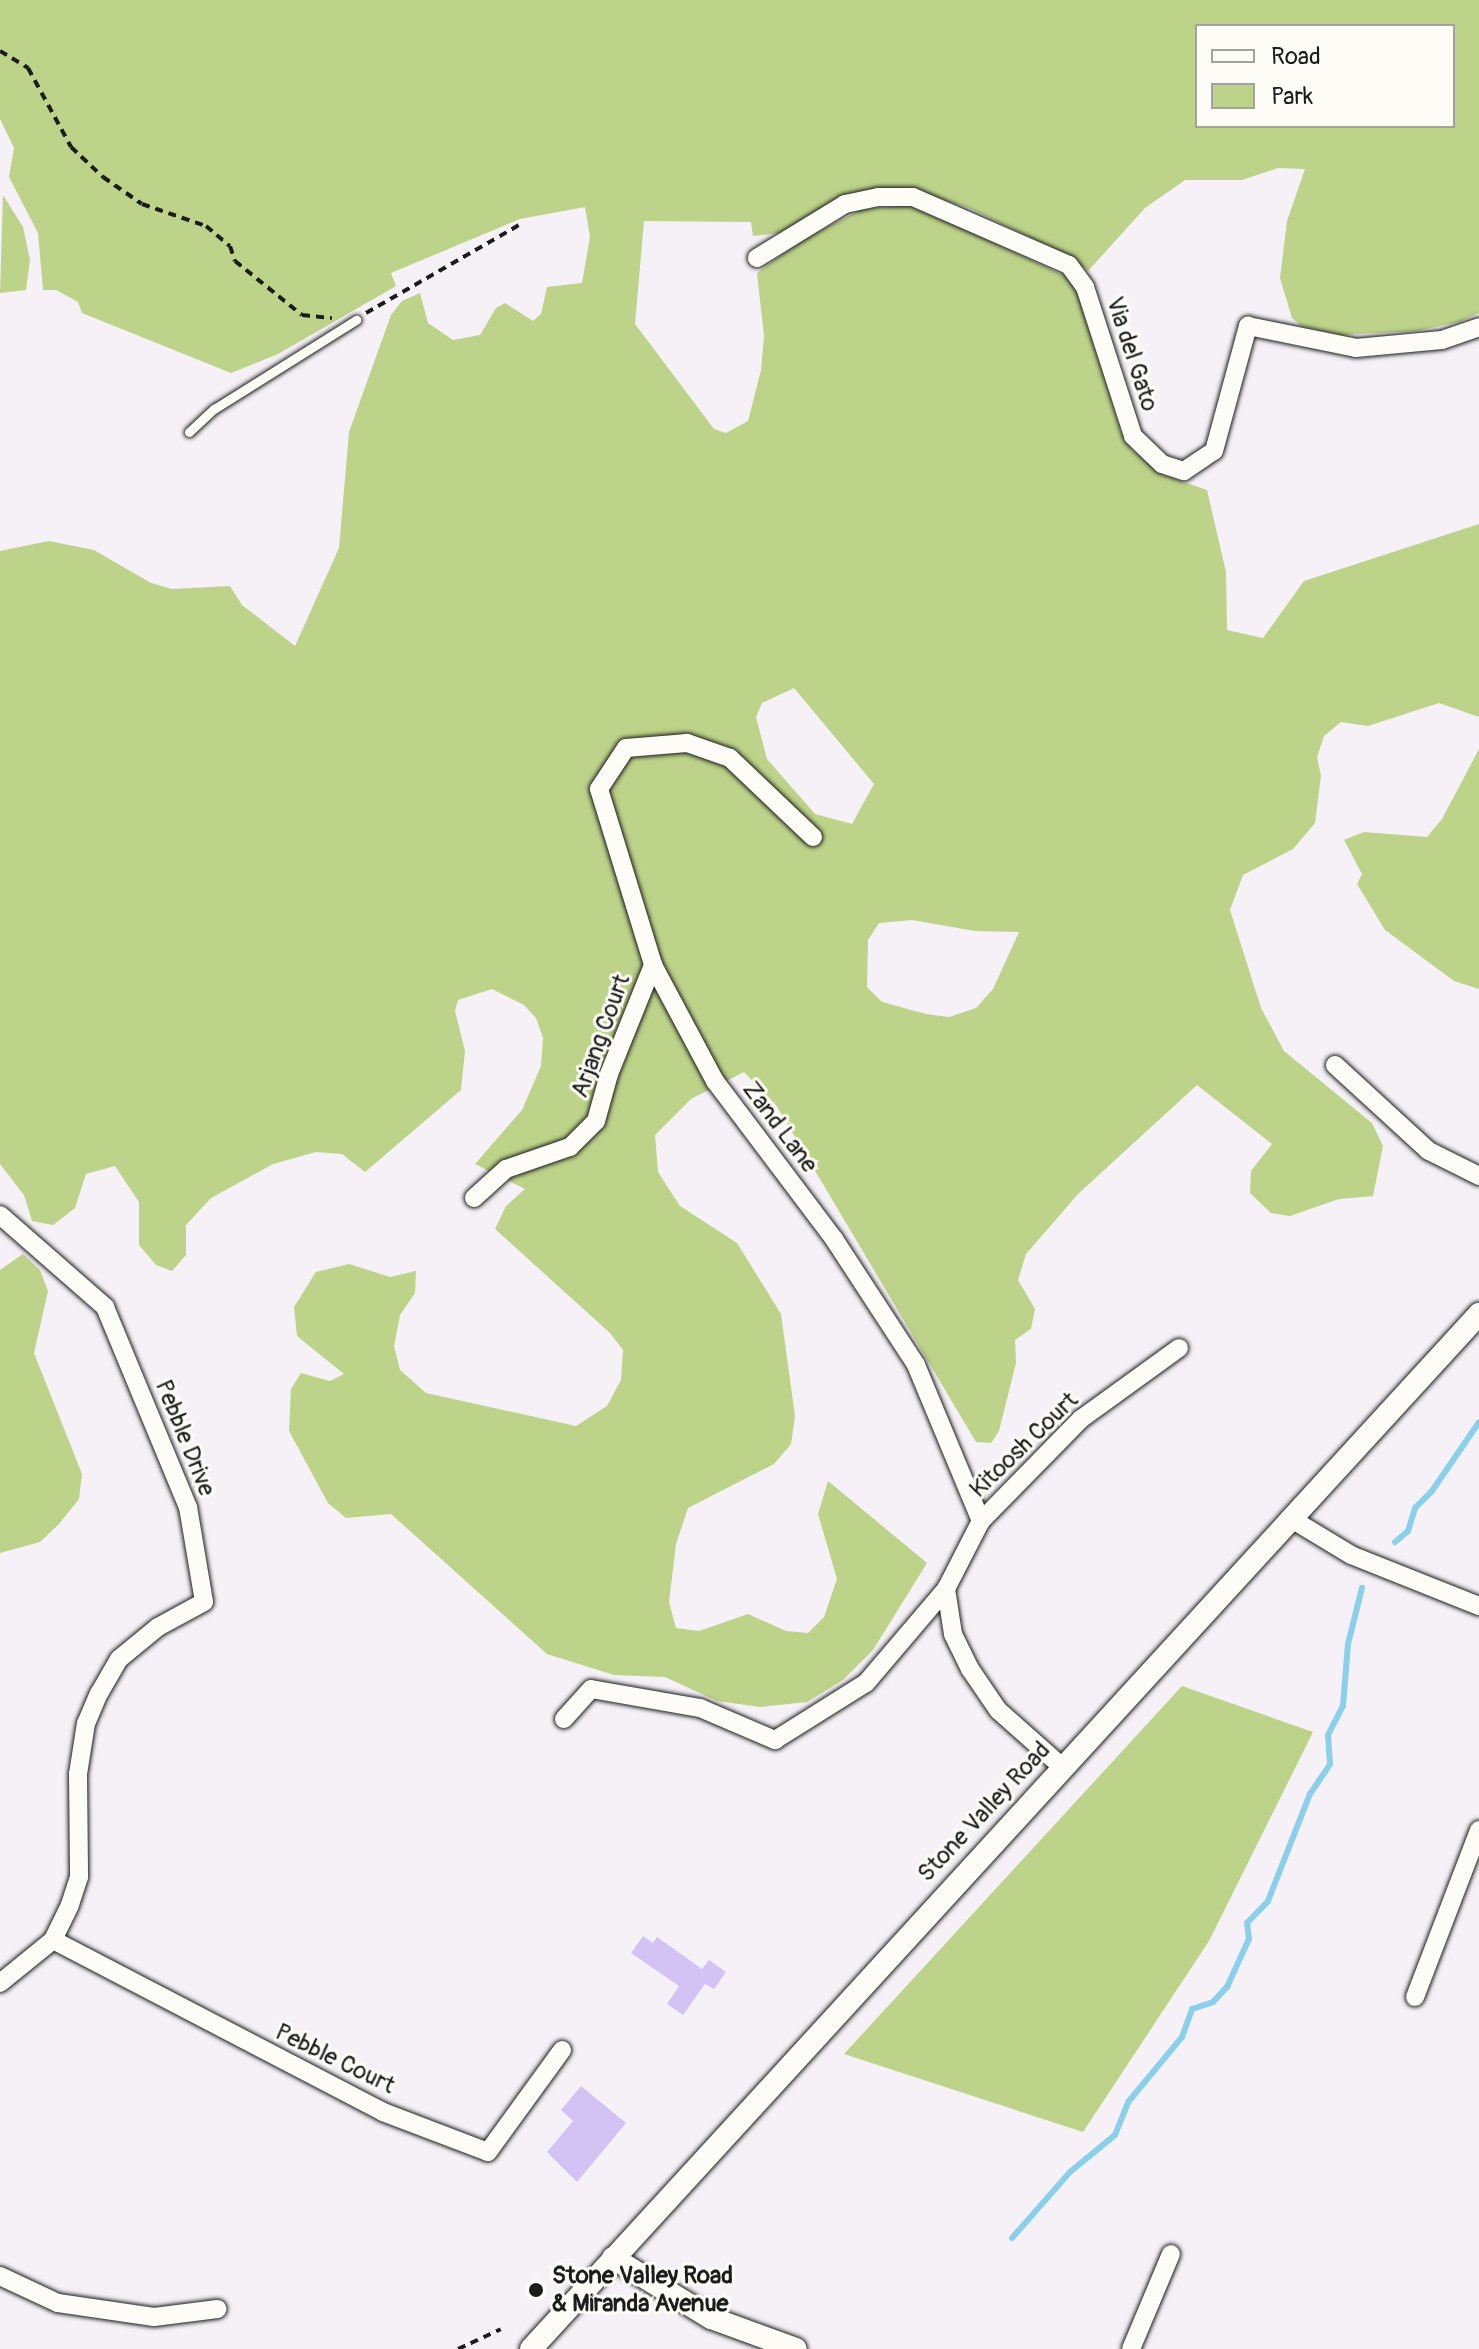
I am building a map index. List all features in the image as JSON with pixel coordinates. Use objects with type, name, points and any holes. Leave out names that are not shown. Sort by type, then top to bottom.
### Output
[{"type":"street","name":"Via del Gato","points":[[757,258],[845,204],[878,197],[913,197],[1069,265],[1085,287],[1133,436],[1162,464],[1184,471],[1214,451],[1248,326],[1356,348],[1442,340],[1479,327]]},
{"type":"street","name":"Zand Lane","points":[[813,837],[730,758],[687,743],[626,748],[599,789],[653,965],[715,1081],[834,1239],[916,1365],[981,1521]]},
{"type":"street","name":"Arjang Court","points":[[474,1198],[506,1169],[570,1147],[596,1121],[609,1074],[653,965]]},
{"type":"street","points":[[1335,1065],[1429,1151],[1479,1176]]},
{"type":"street","name":"Pebble Drive","points":[[0,1215],[105,1307],[188,1507],[204,1602],[158,1627],[119,1659],[99,1693],[86,1723],[78,1774],[79,1877],[53,1940],[0,1983]]},
{"type":"street","name":"Stone Valley Road","points":[[531,2349],[1061,1766],[1479,1314]]},
{"type":"street","name":"Kitoosh Court","points":[[946,1589],[981,1521],[1081,1419],[1179,1348]]},
{"type":"street","points":[[1290,1518],[1351,1555],[1479,1606]]},
{"type":"street","points":[[946,1589],[953,1634],[970,1669],[998,1710],[1061,1766]]},
{"type":"street","points":[[564,1719],[591,1689],[700,1708],[775,1740],[866,1683],[946,1589]]},
{"type":"street","points":[[1415,1997],[1479,1830]]},
{"type":"street","name":"Pebble Court","points":[[53,1940],[383,2112],[488,2152],[562,2050]]},
{"type":"street","points":[[1131,2349],[1171,2254]]},
{"type":"street","points":[[613,2258],[699,2313],[796,2349]]},
{"type":"street","points":[[0,2276],[72,2305],[154,2317],[217,2309]]},
{"type":"lane","points":[[189,432],[214,409],[356,320]]},
{"type":"path","points":[[0,51],[28,68],[71,147],[103,177],[142,204],[206,226],[230,246],[235,261],[302,315],[356,320],[519,225]]},
{"type":"path","points":[[458,2349],[501,2329]]},
{"type":"green space","points":[[0,0],[1479,0],[1479,313],[1459,322],[1416,331],[1341,335],[1301,326],[1292,318],[1280,278],[1287,221],[1305,169],[1278,168],[1242,180],[1185,180],[1145,208],[1088,271],[1069,256],[969,208],[912,190],[820,211],[780,233],[753,236],[751,222],[644,221],[635,324],[714,429],[726,433],[748,421],[761,370],[764,336],[757,273],[801,241],[862,209],[913,205],[1065,276],[1076,287],[1121,432],[1132,450],[1163,475],[1207,490],[1226,572],[1227,630],[1263,638],[1304,581],[1479,524],[1479,717],[1439,703],[1368,726],[1341,722],[1324,736],[1317,757],[1321,776],[1315,823],[1293,849],[1243,875],[1230,910],[1261,1008],[1284,1051],[1372,1123],[1383,1146],[1373,1196],[1339,1199],[1290,1216],[1271,1213],[1250,1193],[1251,1171],[1272,1144],[1197,1085],[1078,1194],[1026,1254],[1018,1280],[1035,1309],[1031,1329],[1015,1340],[1016,1363],[999,1431],[991,1443],[976,1442],[776,1105],[744,1072],[691,1099],[655,1135],[658,1172],[680,1206],[737,1243],[781,1314],[795,1416],[791,1444],[774,1464],[688,1508],[676,1544],[669,1602],[676,1628],[699,1631],[748,1614],[786,1631],[808,1633],[824,1617],[837,1579],[818,1514],[828,1481],[927,1563],[873,1650],[843,1680],[807,1702],[760,1707],[717,1701],[665,1677],[614,1675],[547,1654],[391,1514],[346,1518],[328,1503],[289,1431],[291,1389],[301,1373],[330,1381],[344,1374],[297,1336],[294,1307],[316,1272],[349,1264],[390,1277],[416,1271],[415,1293],[400,1315],[394,1346],[400,1370],[426,1393],[576,1426],[607,1406],[621,1380],[623,1350],[610,1333],[495,1229],[506,1206],[525,1189],[475,1164],[522,1110],[541,1066],[543,1038],[536,1018],[524,1005],[492,989],[458,1000],[455,1011],[465,1051],[461,1090],[365,1172],[342,1154],[316,1152],[273,1164],[211,1198],[186,1225],[186,1255],[172,1271],[156,1265],[139,1245],[139,1202],[115,1166],[86,1174],[75,1208],[53,1225],[32,1221],[24,1195],[0,1164],[0,551],[49,541],[94,550],[151,583],[172,589],[230,586],[242,605],[295,646],[339,548],[349,432],[391,315],[402,301],[420,293],[428,323],[453,340],[480,335],[496,308],[505,303],[533,321],[541,314],[547,287],[582,283],[590,237],[585,207],[520,219],[391,273],[396,286],[278,354],[231,373],[82,313],[78,302],[56,290],[43,290],[38,233],[9,177],[14,148],[0,119]],"holes":[[[794,688],[874,784],[852,824],[815,814],[767,759],[756,717],[762,703]],[[912,920],[975,931],[1019,932],[993,989],[976,1008],[949,1017],[926,1014],[882,1002],[867,987],[868,940],[879,923]]]},
{"type":"green space","points":[[3,195],[23,227],[30,260],[26,290],[0,293]]},
{"type":"green space","points":[[1479,749],[1479,989],[1454,981],[1385,930],[1357,884],[1362,874],[1344,840],[1364,832],[1427,837],[1442,819]]},
{"type":"green space","points":[[23,1254],[40,1270],[48,1291],[34,1353],[82,1474],[79,1499],[59,1524],[40,1542],[0,1553],[0,1270]]},
{"type":"green space","points":[[1182,1686],[1313,1732],[1209,1941],[1083,2132],[844,2054]]},
{"type":"building","points":[[643,1936],[653,1943],[657,1937],[702,1969],[709,1960],[726,1972],[714,1989],[705,1984],[683,2015],[667,2004],[679,1986],[631,1953]]},
{"type":"building","points":[[581,2086],[626,2123],[577,2182],[547,2152],[573,2121],[561,2110]]},
{"type":"waterway","points":[[1395,1542],[1408,1531],[1415,1508],[1432,1491],[1479,1422]]},
{"type":"waterway","points":[[1012,2238],[1070,2172],[1115,2135],[1129,2101],[1182,2037],[1192,2009],[1213,2002],[1227,1987],[1249,1939],[1247,1923],[1268,1901],[1310,1794],[1330,1764],[1328,1735],[1343,1706],[1348,1644],[1362,1588]]},
{"type":"place","name":"Stone Valley Road & Miranda Avenue","points":[[536,2290]]}]
